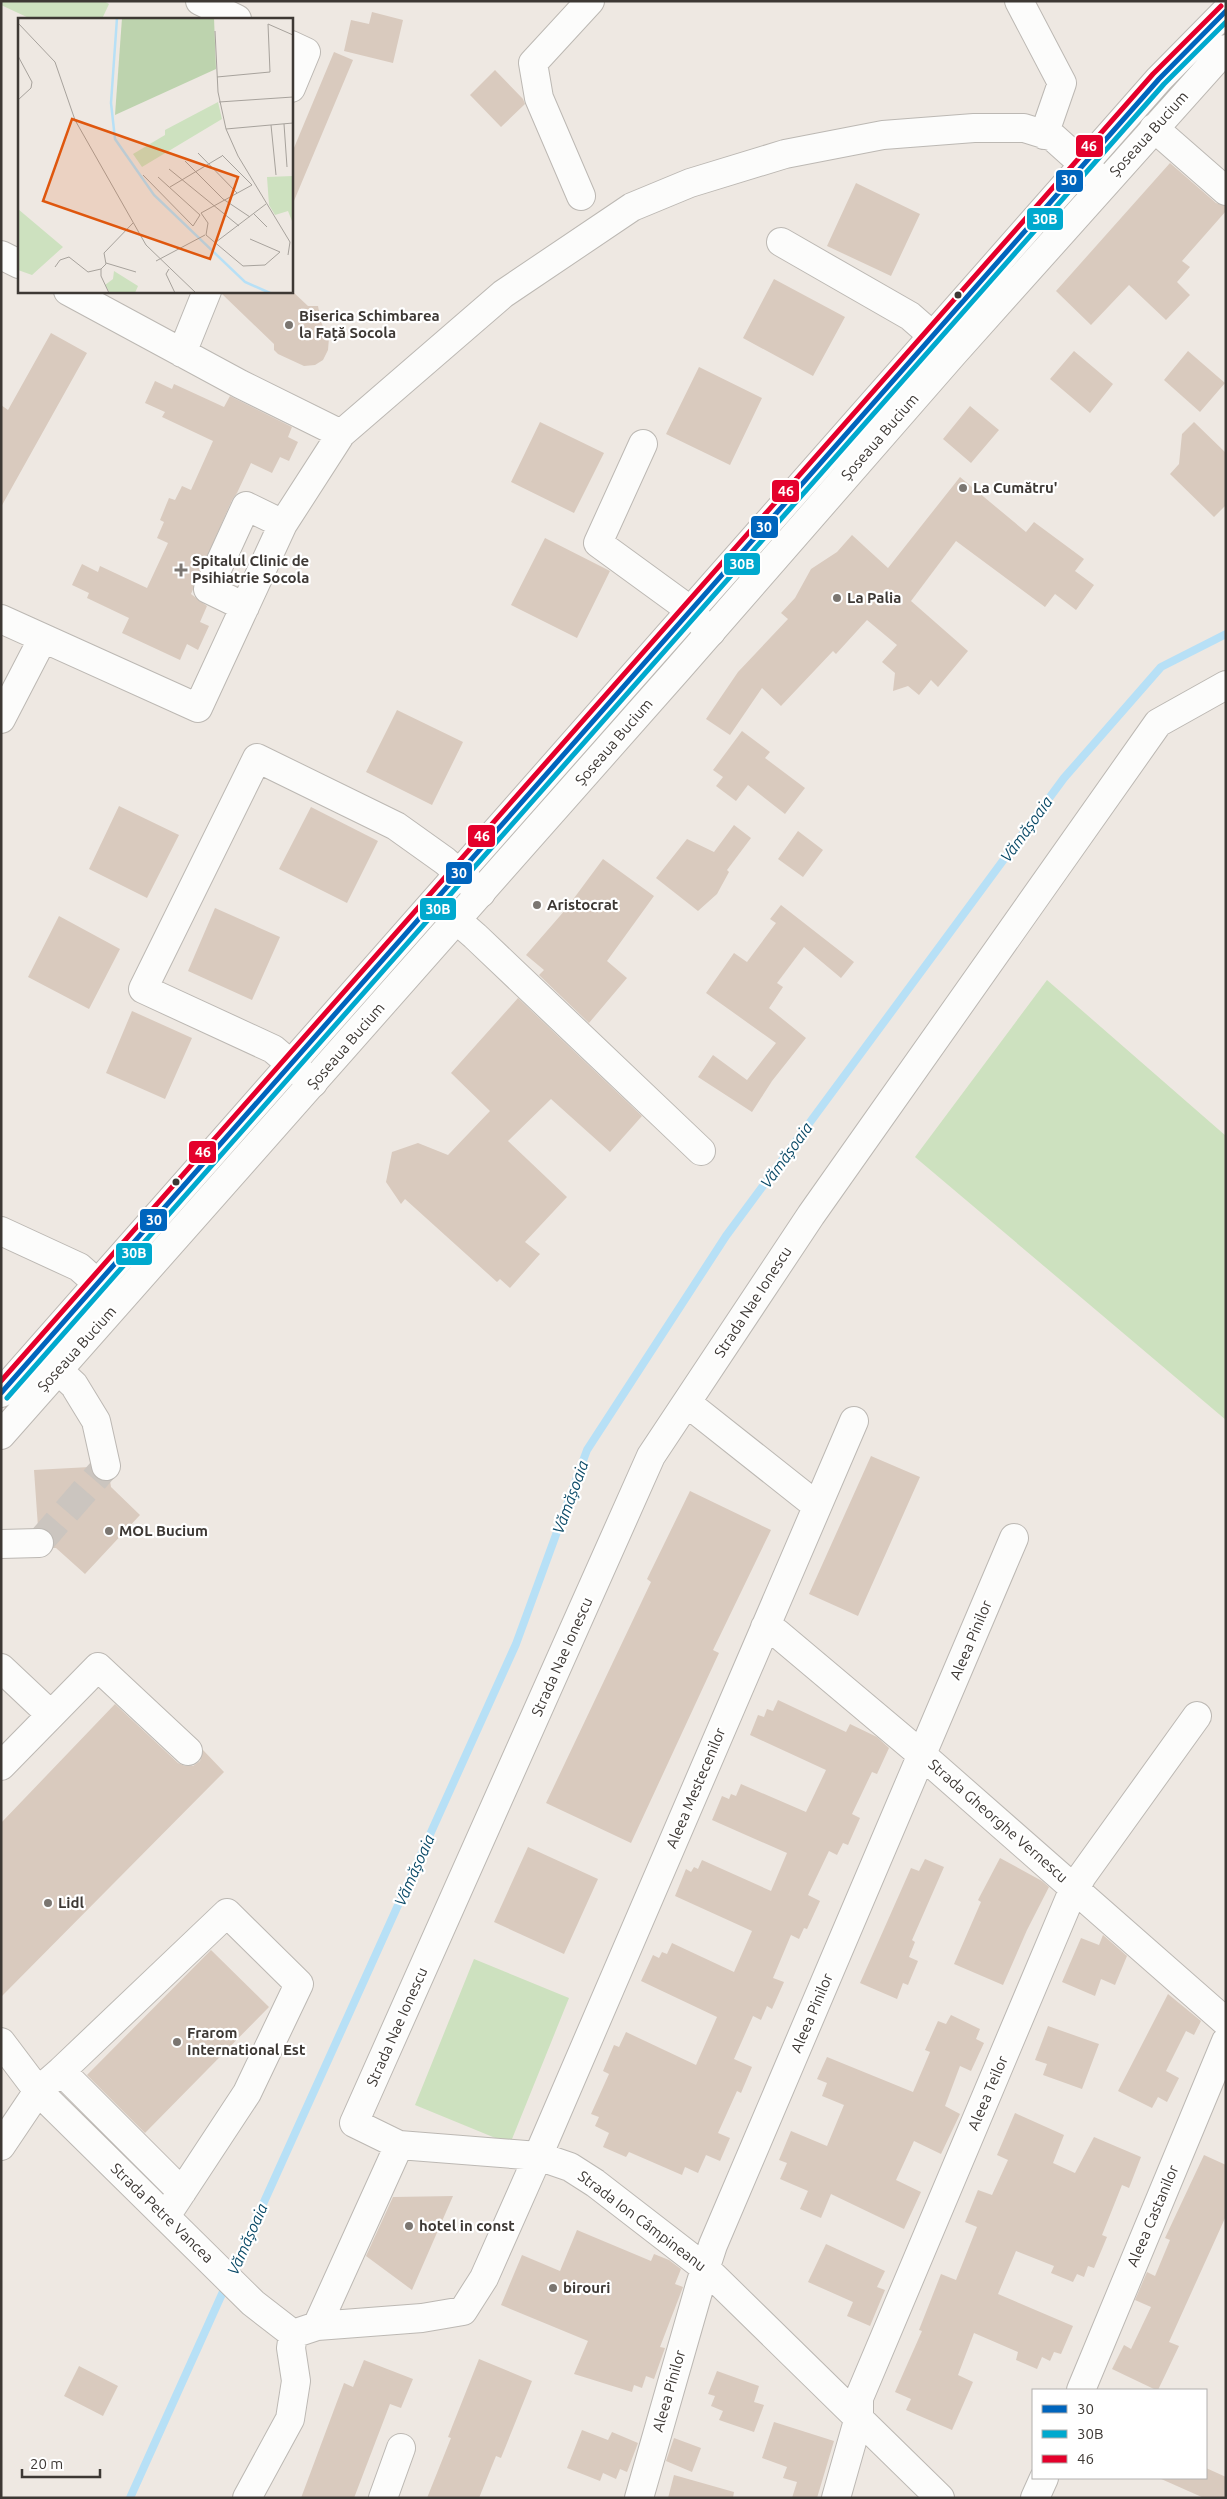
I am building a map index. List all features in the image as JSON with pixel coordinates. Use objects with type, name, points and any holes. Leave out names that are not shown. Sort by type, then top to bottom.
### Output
[{"type":"street","points":[[200,1],[235,18]]},
{"type":"street","points":[[240,1],[248,18]]},
{"type":"street","points":[[581,196],[539,98],[533,63],[590,1]]},
{"type":"street","points":[[1019,1],[1062,83],[1044,135]]},
{"type":"street","name":"Șoseaua Bucium","points":[[1,1435],[711,632],[943,345],[1084,165],[1159,79],[1226,11]]},
{"type":"street","points":[[292,45],[306,52],[292,86]]},
{"type":"street","name":"Șoseaua Bucium","points":[[1,1394],[691,613],[943,345],[1104,183],[1226,49]]},
{"type":"street","points":[[1,619],[198,708],[283,524],[341,434],[503,294],[632,207],[690,183],[785,154],[883,135],[974,128],[1024,128],[1053,137],[1104,183]]},
{"type":"street","points":[[1154,128],[1226,191]]},
{"type":"street","points":[[780,242],[910,316],[943,345]]},
{"type":"street","points":[[1,255],[18,264]]},
{"type":"street","points":[[70,292],[182,353],[341,434]]},
{"type":"street","points":[[182,353],[207,292]]},
{"type":"street","points":[[642,444],[598,543],[691,613],[711,632]]},
{"type":"street","points":[[245,606],[208,589],[238,523],[246,506],[283,524]]},
{"type":"street","points":[[1,720],[43,638]]},
{"type":"street","name":"Strada Nae Ionescu","points":[[399,2145],[354,2123],[651,1456],[811,1214],[1158,723],[1226,685]]},
{"type":"street","points":[[313,1083],[273,1049],[143,989],[257,758],[396,826],[445,861],[481,893]]},
{"type":"street","points":[[436,902],[701,1150]]},
{"type":"street","points":[[1,1231],[80,1267],[118,1302]]},
{"type":"street","points":[[38,1352],[74,1386],[96,1421],[106,1466]]},
{"type":"street","points":[[687,1403],[817,1506]]},
{"type":"street","name":"Aleea Mestecenilor","points":[[538,2156],[854,1421]]},
{"type":"street","name":"Aleea Pinilor","points":[[639,2498],[705,2268],[1014,1538]]},
{"type":"street","points":[[1,1544],[39,1543]]},
{"type":"street","name":"Strada Gheorghe Vernescu","points":[[765,1628],[777,1633],[922,1755],[1226,2022]]},
{"type":"street","points":[[1,1766],[98,1667],[188,1751]]},
{"type":"street","points":[[1,1668],[51,1715]]},
{"type":"street","name":"Aleea Teilor","points":[[836,2498],[858,2417],[859,2398],[1075,1889],[1082,1876],[1197,1716]]},
{"type":"street","points":[[1,2146],[38,2091],[61,2072],[227,1913],[298,1984],[247,2093],[166,2216]]},
{"type":"street","name":"Aleea Castanilor","points":[[1081,2389],[1226,2041]]},
{"type":"street","name":"Strada Petre Vancea","points":[[1,2042],[38,2091],[201,2249],[253,2303],[305,2330]]},
{"type":"street","points":[[61,2072],[182,2192]]},
{"type":"street","points":[[247,2498],[290,2419],[296,2381],[291,2348],[305,2330],[399,2145]]},
{"type":"street","name":"Strada Ion Câmpineanu","points":[[399,2145],[538,2156],[570,2167],[596,2183],[705,2268],[940,2498]]},
{"type":"street","points":[[305,2330],[422,2318],[464,2311],[484,2278],[538,2156]]},
{"type":"street","points":[[383,2498],[401,2448]]},
{"type":"street","points":[[1036,2498],[1044,2479]]},
{"type":"green space","points":[[1,1],[104,1],[109,4],[102,18],[29,18],[1,5]]},
{"type":"green space","points":[[1047,980],[1226,1136],[1226,1420],[915,1157]]},
{"type":"green space","points":[[474,1959],[569,1998],[510,2144],[415,2105]]},
{"type":"building","points":[[372,12],[403,20],[393,63],[344,51],[351,20],[369,24]]},
{"type":"building","points":[[334,52],[353,60],[292,206],[292,153]]},
{"type":"building","points":[[495,70],[523,99],[525,104],[501,127],[470,95]]},
{"type":"building","points":[[1170,163],[1216,203],[1226,206],[1226,211],[1182,261],[1190,267],[1177,282],[1190,295],[1166,320],[1129,285],[1091,325],[1056,291]]},
{"type":"building","points":[[856,183],[920,214],[891,276],[827,246]]},
{"type":"building","points":[[774,279],[845,317],[813,376],[743,338]]},
{"type":"building","name":"Biserica Schimbarea la Față Socola","points":[[292,291],[308,306],[318,306],[321,322],[329,338],[328,350],[323,360],[315,365],[304,366],[278,354],[274,350],[274,344],[222,292]]},
{"type":"building","points":[[51,333],[87,353],[1,507],[1,405],[8,410]]},
{"type":"building","points":[[1074,351],[1113,384],[1090,413],[1050,379]]},
{"type":"building","points":[[1188,351],[1225,383],[1200,412],[1164,380]]},
{"type":"building","points":[[699,367],[762,398],[730,465],[666,434]]},
{"type":"building","points":[[155,381],[172,389],[174,384],[224,407],[230,396],[292,427],[288,437],[298,442],[289,461],[280,457],[272,473],[251,463],[232,500],[191,594],[207,606],[200,622],[209,626],[198,650],[187,644],[180,660],[122,633],[129,618],[87,598],[89,593],[72,585],[82,564],[98,572],[100,566],[147,588],[168,543],[157,538],[164,522],[160,520],[169,498],[175,500],[182,486],[191,490],[213,441],[162,417],[165,412],[145,403]]},
{"type":"building","points":[[970,406],[999,430],[971,463],[943,439]]},
{"type":"building","points":[[540,422],[604,453],[574,513],[511,482]]},
{"type":"building","points":[[1194,422],[1226,453],[1226,505],[1214,517],[1170,474],[1179,464],[1182,434]]},
{"type":"building","points":[[960,477],[1026,532],[1034,522],[1084,559],[1075,571],[1094,585],[1076,610],[1055,594],[1045,607],[956,541],[911,601],[968,651],[938,687],[931,680],[919,695],[908,686],[893,691],[895,673],[882,662],[897,645],[867,620],[836,654],[833,651],[781,706],[762,688],[730,735],[706,719],[738,672],[788,619],[781,613],[795,598],[811,569],[837,552],[852,535],[888,568]]},
{"type":"building","points":[[545,538],[610,571],[577,638],[511,605]]},
{"type":"building","points":[[397,710],[463,742],[432,805],[366,772]]},
{"type":"building","points":[[742,731],[770,752],[765,758],[805,788],[785,814],[748,785],[736,801],[716,786],[723,777],[713,770]]},
{"type":"building","points":[[119,806],[179,835],[147,898],[89,869]]},
{"type":"building","points":[[311,807],[378,841],[347,903],[279,869]]},
{"type":"building","points":[[734,825],[751,838],[727,870],[729,872],[717,894],[698,911],[656,878],[687,839],[714,852]]},
{"type":"building","points":[[798,831],[823,850],[803,877],[778,859]]},
{"type":"building","points":[[603,859],[654,896],[607,961],[627,978],[589,1023],[539,975],[544,970],[526,955],[566,909]]},
{"type":"building","points":[[781,905],[854,962],[841,978],[804,947],[777,983],[783,987],[769,1008],[806,1038],[772,1081],[752,1112],[698,1077],[713,1055],[747,1080],[776,1043],[706,993],[734,953],[747,962],[776,923],[770,919]]},
{"type":"building","points":[[215,908],[280,937],[252,1000],[188,971]]},
{"type":"building","points":[[59,916],[120,949],[89,1009],[28,977]]},
{"type":"building","points":[[518,998],[642,1116],[610,1152],[551,1099],[508,1141],[567,1197],[525,1242],[540,1254],[510,1288],[500,1279],[497,1282],[405,1199],[401,1204],[386,1182],[392,1152],[418,1143],[448,1155],[490,1111],[451,1073]]},
{"type":"building","points":[[132,1011],[192,1038],[165,1099],[106,1073]]},
{"type":"building","points":[[871,1456],[920,1477],[858,1616],[809,1594]]},
{"type":"building","points":[[90,1467],[95,1477],[102,1481],[110,1481],[111,1487],[140,1515],[85,1574],[56,1548],[53,1548],[52,1534],[46,1529],[38,1527],[34,1470]]},
{"type":"building","points":[[690,1491],[771,1530],[713,1650],[719,1653],[631,1843],[546,1803],[651,1582],[647,1579]]},
{"type":"building","points":[[778,1700],[846,1732],[850,1724],[877,1737],[889,1748],[877,1774],[872,1772],[852,1814],[860,1818],[848,1845],[843,1843],[837,1855],[829,1851],[808,1895],[820,1901],[807,1929],[804,1928],[799,1939],[791,1935],[773,1978],[784,1982],[772,2009],[767,2006],[761,2020],[753,2016],[734,2059],[752,2067],[741,2093],[737,2091],[718,2133],[730,2138],[720,2161],[706,2155],[698,2173],[685,2167],[682,2175],[629,2152],[626,2157],[603,2147],[609,2133],[595,2126],[599,2117],[591,2114],[609,2074],[603,2071],[614,2045],[619,2047],[626,2032],[696,2065],[717,2017],[641,1981],[653,1955],[659,1958],[662,1952],[667,1954],[672,1943],[734,1972],[752,1931],[675,1896],[686,1869],[691,1872],[694,1867],[698,1869],[702,1860],[771,1891],[787,1853],[712,1820],[722,1796],[729,1799],[731,1794],[736,1796],[741,1784],[806,1812],[826,1770],[750,1735],[758,1715],[764,1717],[767,1709],[773,1711]]},
{"type":"building","name":"Lidl","points":[[115,1704],[178,1763],[185,1766],[193,1766],[200,1761],[203,1750],[224,1772],[1,1997],[1,1823]]},
{"type":"building","points":[[528,1847],[598,1879],[564,1954],[494,1922]]},
{"type":"building","points":[[1000,1858],[1042,1881],[1049,1887],[1027,1930],[1003,1985],[954,1964],[981,1902],[978,1900]]},
{"type":"building","points":[[925,1859],[944,1867],[912,1940],[915,1942],[909,1957],[918,1961],[908,1985],[903,1983],[897,1999],[860,1983],[911,1868],[919,1871]]},
{"type":"building","points":[[1103,1935],[1127,1956],[1115,1985],[1101,1979],[1095,1996],[1062,1982],[1081,1938],[1099,1945]]},
{"type":"building","name":"Frarom International Est","points":[[211,1950],[269,2007],[145,2133],[87,2075]]},
{"type":"building","points":[[1168,1994],[1201,2021],[1194,2035],[1186,2031],[1166,2071],[1179,2078],[1167,2102],[1158,2097],[1152,2108],[1118,2091]]},
{"type":"building","points":[[951,2015],[980,2029],[976,2039],[984,2043],[971,2071],[960,2066],[945,2106],[960,2114],[941,2154],[914,2141],[896,2180],[921,2192],[904,2229],[831,2194],[821,2218],[800,2209],[808,2191],[780,2179],[787,2163],[779,2160],[791,2131],[827,2146],[844,2105],[822,2096],[827,2083],[817,2079],[827,2057],[913,2092],[930,2052],[925,2050],[938,2021],[946,2024]]},
{"type":"building","points":[[1048,2026],[1099,2044],[1082,2089],[1043,2075],[1047,2064],[1035,2060]]},
{"type":"building","points":[[1015,2113],[1064,2135],[1053,2163],[1075,2173],[1094,2137],[1141,2157],[1129,2188],[1122,2185],[1102,2235],[1107,2237],[1094,2268],[1088,2266],[1084,2277],[1077,2274],[1073,2282],[1051,2273],[1054,2266],[1016,2251],[998,2294],[1073,2326],[1061,2354],[1054,2352],[1050,2361],[1042,2357],[1037,2369],[1016,2360],[1018,2352],[974,2333],[958,2375],[973,2382],[952,2430],[906,2410],[911,2399],[895,2392],[922,2331],[919,2330],[941,2274],[956,2280],[977,2227],[965,2222],[978,2190],[992,2195],[1008,2160],[997,2155]]},
{"type":"building","points":[[1204,2155],[1226,2165],[1226,2216],[1169,2342],[1179,2346],[1158,2389],[1154,2389],[1112,2369],[1124,2345],[1131,2349],[1151,2307],[1135,2300],[1147,2272],[1155,2276],[1170,2240],[1165,2238]]},
{"type":"building","name":"hotel in const","points":[[453,2196],[412,2290],[366,2256],[393,2197]]},
{"type":"building","points":[[577,2230],[651,2261],[654,2254],[669,2260],[681,2269],[675,2284],[683,2287],[660,2347],[665,2348],[654,2379],[646,2376],[642,2388],[634,2385],[632,2392],[574,2374],[588,2341],[501,2305],[522,2255],[560,2271]]},
{"type":"building","points":[[826,2244],[885,2271],[877,2287],[885,2290],[870,2326],[847,2316],[853,2302],[808,2282]]},
{"type":"building","points":[[479,2359],[532,2381],[501,2458],[496,2456],[479,2498],[427,2498],[451,2438],[448,2437]]},
{"type":"building","points":[[364,2360],[413,2379],[401,2408],[390,2404],[354,2498],[301,2498],[344,2383],[353,2387]]},
{"type":"building","points":[[79,2366],[118,2386],[103,2416],[64,2396]]},
{"type":"building","points":[[717,2371],[759,2386],[754,2402],[764,2405],[754,2432],[719,2420],[723,2411],[711,2406],[715,2396],[708,2394]]},
{"type":"building","points":[[774,2422],[834,2441],[817,2498],[792,2498],[797,2482],[783,2478],[787,2467],[762,2458]]},
{"type":"building","points":[[582,2430],[608,2440],[612,2432],[638,2443],[627,2472],[620,2469],[616,2479],[603,2473],[600,2481],[567,2468]]},
{"type":"building","points":[[674,2438],[701,2448],[692,2472],[666,2461]]},
{"type":"building","points":[[1207,2468],[1226,2477],[1226,2498],[1204,2498],[1161,2479],[1207,2479]]},
{"type":"building","points":[[674,2475],[734,2492],[733,2498],[668,2498]]},
{"type":"waterway","name":"Vămășoaia","points":[[231,2275],[516,1644],[587,1450],[726,1236],[1064,778],[1161,667],[1226,634]]},
{"type":"waterway","name":"Vămășoaia","points":[[130,2498],[226,2285]]},
{"type":"tunnel","points":[[39,1543],[106,1466]]},
{"type":"transit line","name":"46","points":[[1,1381],[1153,74],[1221,6]]},
{"type":"transit line","name":"30","points":[[1,1393],[1159,79],[1226,11]]},
{"type":"transit line","name":"30B","points":[[7,1398],[1164,84],[1226,22]]},
{"type":"place","name":"Biserica Schimbarea la Față Socola","points":[[289,325]]},
{"type":"place","name":"La Cumătru'","points":[[963,488]]},
{"type":"place","name":"Spitalul Clinic de Psihiatrie Socola","points":[[181,570]]},
{"type":"place","name":"La Palia","points":[[837,598]]},
{"type":"place","name":"Aristocrat","points":[[537,905]]},
{"type":"place","name":"MOL Bucium","points":[[109,1531]]},
{"type":"place","name":"Lidl","points":[[48,1903]]},
{"type":"place","name":"Frarom International Est","points":[[177,2042]]},
{"type":"place","name":"hotel in const","points":[[409,2226]]},
{"type":"place","name":"birouri","points":[[553,2288]]}]
